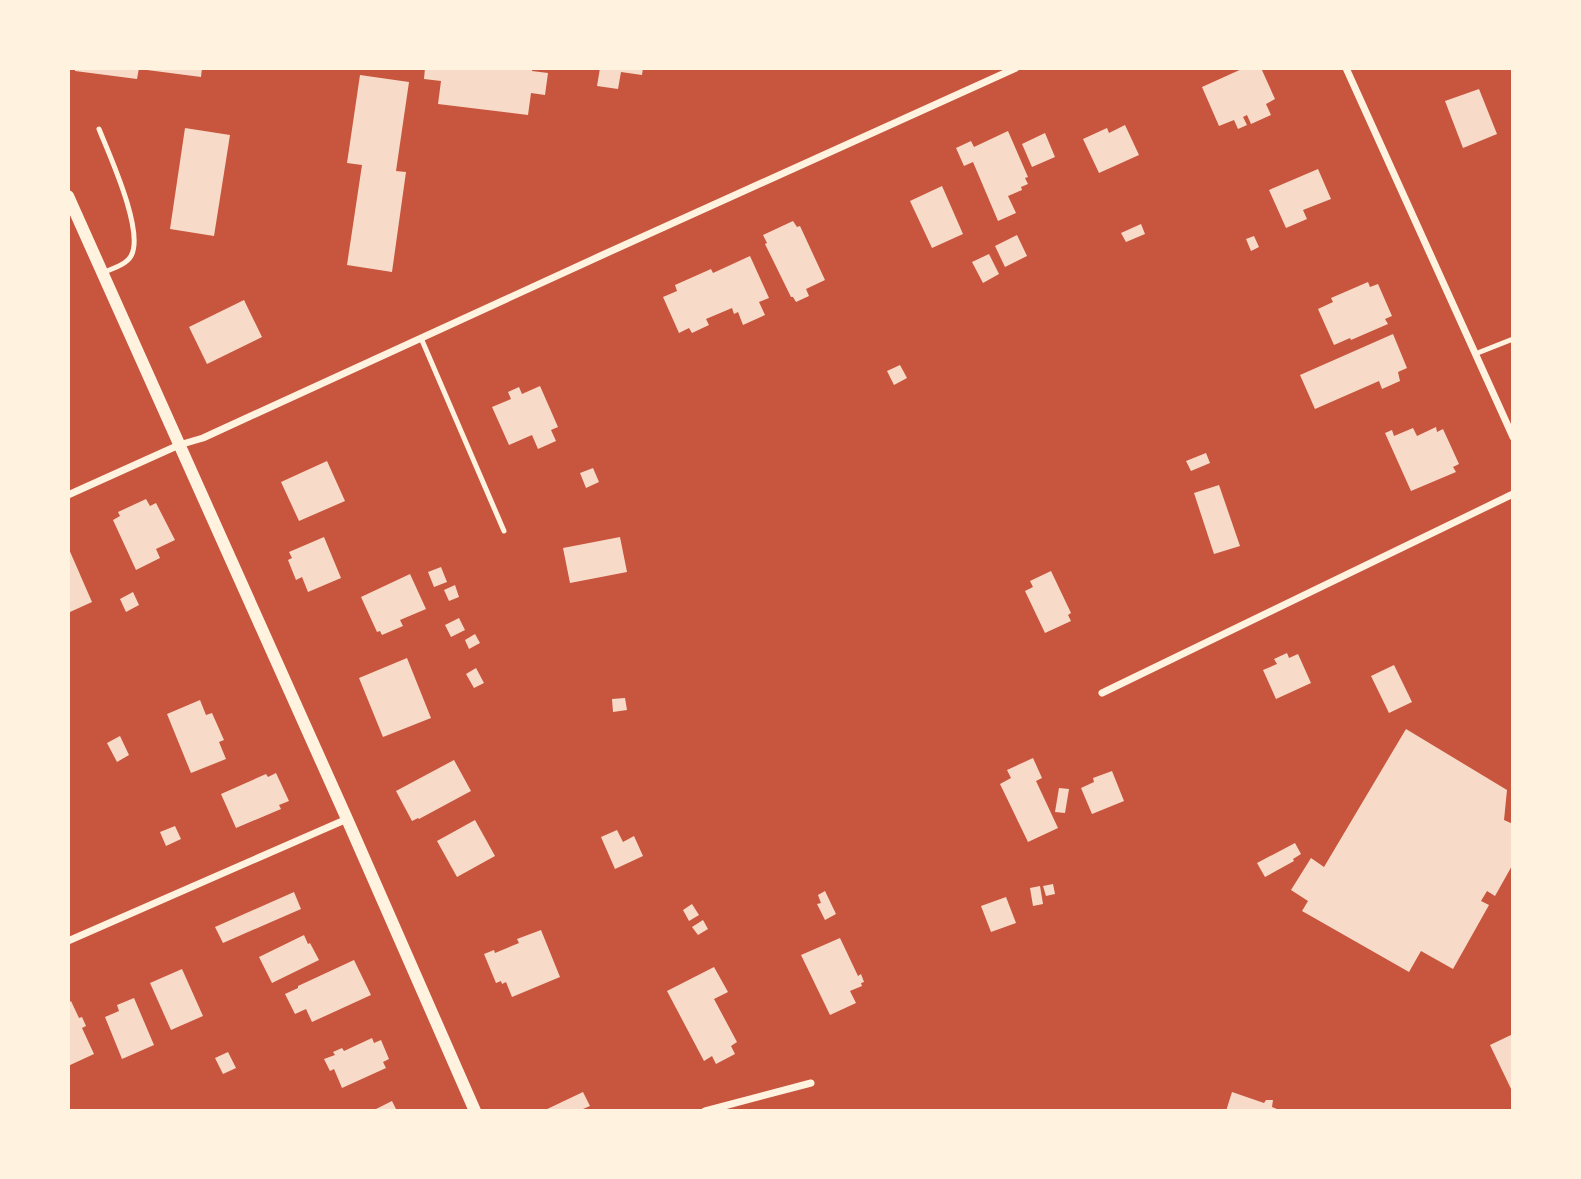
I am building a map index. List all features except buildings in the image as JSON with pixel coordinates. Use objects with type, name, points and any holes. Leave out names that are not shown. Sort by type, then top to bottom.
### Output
[{"type":"street","points":[[68,495],[179,445],[203,438],[1016,68]]},
{"type":"street","points":[[1346,68],[1513,438]]},
{"type":"street","points":[[68,196],[475,1111]]},
{"type":"street","points":[[1102,693],[1513,495]]},
{"type":"street","points":[[68,941],[347,819]]},
{"type":"street","points":[[705,1111],[811,1083]]},
{"type":"lane","points":[[99,129],[120,178],[131,214],[134,243],[131,256],[124,263],[102,273]]},
{"type":"lane","points":[[421,338],[504,531]]},
{"type":"lane","points":[[1475,354],[1513,339]]}]
